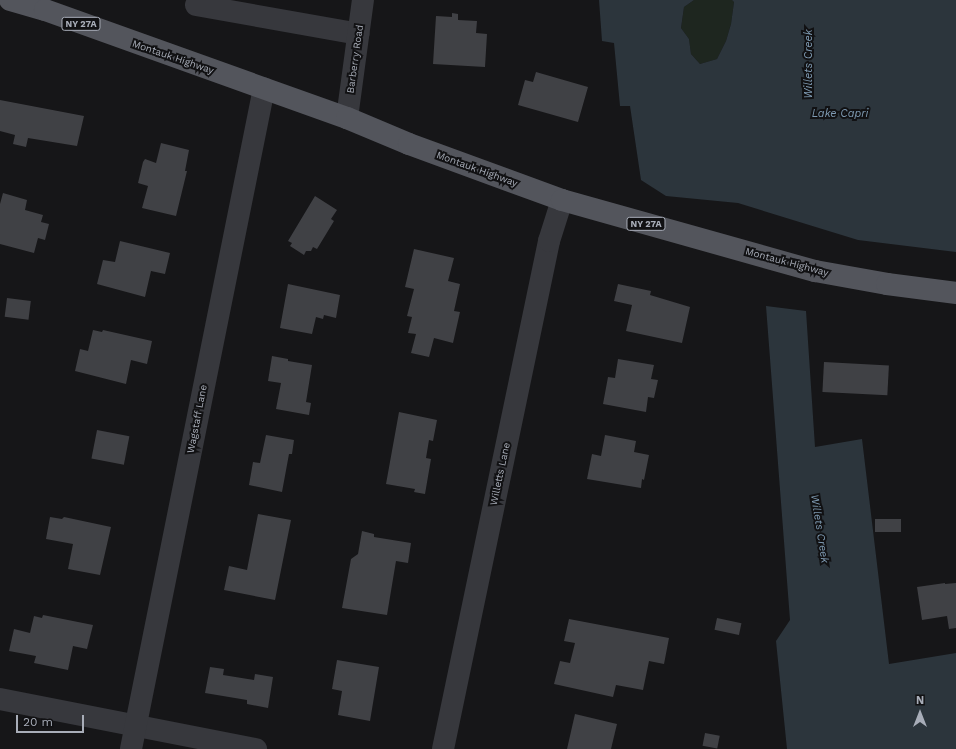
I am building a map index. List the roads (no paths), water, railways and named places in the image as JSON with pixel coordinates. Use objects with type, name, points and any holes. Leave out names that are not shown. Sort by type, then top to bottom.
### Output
[{"type":"main road","name":"Montauk Highway","points":[[10,0],[34,4],[347,118],[409,144],[562,200],[815,271],[887,284],[956,293]]},
{"type":"street","name":"Barberry Road","points":[[347,118],[363,0]]},
{"type":"street","points":[[196,5],[358,34]]},
{"type":"street","name":"Wagstaff Lane","points":[[131,749],[264,88]]},
{"type":"street","name":"Willetts Lane","points":[[443,749],[549,240],[562,200]]},
{"type":"street","points":[[0,699],[256,749]]},
{"type":"water","name":"Lake Capri","points":[[599,0],[694,0],[684,7],[681,28],[689,39],[691,54],[700,64],[717,59],[726,41],[731,24],[734,2],[732,0],[956,0],[956,252],[858,240],[738,203],[666,196],[641,180],[630,106],[620,106],[614,43],[602,41]]},
{"type":"water","name":"Willets Creek","points":[[766,306],[806,311],[815,447],[862,439],[889,664],[956,653],[956,749],[787,749],[776,641],[790,620]]}]
